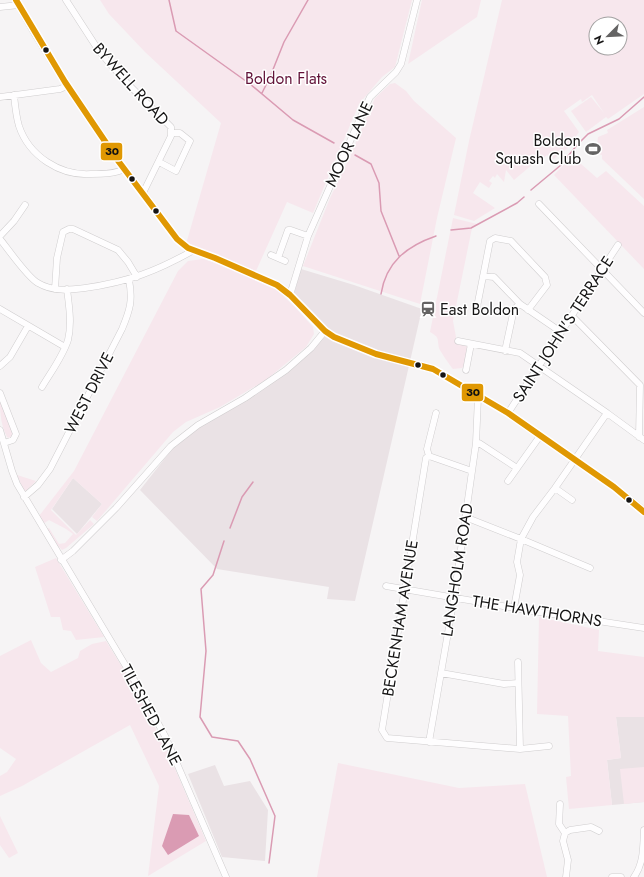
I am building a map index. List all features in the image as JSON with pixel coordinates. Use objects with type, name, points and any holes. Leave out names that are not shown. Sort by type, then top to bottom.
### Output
[{"type":"main road","points":[[18,2],[67,86],[124,169],[144,193],[177,239],[188,248],[277,284],[290,295],[324,331],[334,337],[376,354],[433,369],[508,413],[614,487],[639,506],[644,512]]},
{"type":"street","name":"BYWELL ROAD","points":[[66,0],[99,51],[125,81],[169,123],[171,127],[172,133],[144,193]]},
{"type":"street","name":"MOOR LANE","points":[[290,295],[308,236],[367,103],[374,92],[396,72],[401,64],[417,0]]},
{"type":"street","points":[[0,7],[18,2]]},
{"type":"street","points":[[0,97],[60,89],[67,86]]},
{"type":"street","points":[[14,95],[19,126],[27,142],[41,158],[63,171],[85,175],[100,174],[124,169]]},
{"type":"street","points":[[159,162],[176,170],[190,141],[180,133],[172,133]]},
{"type":"street","points":[[539,204],[644,313]]},
{"type":"street","points":[[0,236],[14,221],[25,205]]},
{"type":"street","points":[[55,289],[59,246],[63,232],[69,229],[73,229],[118,250],[128,262],[137,277]]},
{"type":"street","points":[[285,261],[274,256],[288,230],[308,236]]},
{"type":"street","points":[[476,307],[490,241],[495,238],[511,241],[545,277],[547,285],[528,310]]},
{"type":"street","points":[[0,239],[36,282],[45,287],[55,289],[106,285],[129,280],[161,268],[194,250]]},
{"type":"street","name":"SAINT JOHN'S TERRACE","points":[[508,413],[618,245]]},
{"type":"street","points":[[483,276],[494,277],[520,304],[561,332]]},
{"type":"street","name":"WEST DRIVE","points":[[24,497],[38,485],[50,469],[122,329],[130,310],[131,290],[129,280]]},
{"type":"street","points":[[42,387],[68,340],[70,315],[67,289]]},
{"type":"street","points":[[505,351],[514,309],[520,304]]},
{"type":"street","points":[[0,309],[65,347]]},
{"type":"street","points":[[572,316],[640,384],[641,438]]},
{"type":"street","points":[[0,366],[10,357],[28,326]]},
{"type":"street","points":[[61,560],[116,508],[171,446],[198,425],[245,398],[286,370],[311,348],[324,331]]},
{"type":"street","points":[[458,341],[520,353],[641,438]]},
{"type":"street","points":[[466,370],[471,344]]},
{"type":"street","points":[[0,393],[16,434],[13,440],[4,444]]},
{"type":"street","name":"LANGHOLM ROAD","points":[[429,742],[454,598],[476,443],[478,396]]},
{"type":"street","name":"BECKENHAM AVENUE","points":[[429,742],[387,738],[382,730],[406,590],[426,458],[429,456],[427,449],[436,413]]},
{"type":"street","points":[[514,608],[520,575],[517,562],[521,539],[533,517],[556,488],[607,413]]},
{"type":"street","name":"TILESHED LANE","points":[[0,430],[12,471],[24,497],[129,672],[165,736],[226,877]]},
{"type":"street","points":[[508,481],[540,436]]},
{"type":"street","points":[[476,443],[479,443],[518,468]]},
{"type":"street","points":[[429,456],[472,471]]},
{"type":"street","points":[[556,488],[572,500]]},
{"type":"street","points":[[465,517],[590,568]]},
{"type":"street","name":"THE HAWTHORNS","points":[[386,586],[644,628]]},
{"type":"street","points":[[518,662],[520,749]]},
{"type":"street","points":[[441,673],[504,684],[518,683]]},
{"type":"street","points":[[429,742],[520,749],[550,746]]},
{"type":"street","points":[[560,804],[559,824],[565,833],[564,841],[568,860],[567,877]]},
{"type":"street","points":[[565,833],[570,830],[592,827],[598,831]]},
{"type":"street","points":[[634,877],[638,872],[643,858],[644,830]]},
{"type":"street","points":[[612,877],[621,877]]},
{"type":"shaded area","points":[[301,269],[354,285],[422,309],[355,601],[327,599],[329,587],[217,569],[140,490],[173,448],[199,426],[287,371],[326,336],[294,294]]},
{"type":"shaded area","points":[[73,478],[102,504],[77,534],[52,509]]},
{"type":"shaded area","points":[[616,717],[644,717],[644,802],[612,805],[607,760],[621,758]]},
{"type":"shaded area","points":[[215,765],[224,786],[250,781],[268,810],[265,861],[222,857],[188,774]]},
{"type":"shaded area","points":[[173,814],[189,815],[199,836],[168,855],[162,846]]},
{"type":"green space","name":"Boldon Flats","points":[[100,0],[412,0],[395,67],[382,77],[359,104],[313,213],[287,202],[256,271],[186,244],[221,123],[145,52],[109,14]]},
{"type":"green space","points":[[422,0],[481,0],[477,17],[408,64]]},
{"type":"green space","points":[[502,0],[644,0],[644,94],[608,119],[606,117],[586,132],[571,111],[591,97],[604,113],[592,95],[582,102],[581,99],[564,111],[579,132],[568,148],[552,160],[547,155],[541,160],[540,158],[514,180],[506,170],[504,182],[497,174],[495,178],[493,176],[489,181],[492,183],[489,188],[480,182],[473,193],[495,208],[474,221],[454,215],[469,141]]},
{"type":"green space","points":[[395,83],[406,91],[414,101],[456,138],[437,218],[420,304],[303,266],[330,198],[348,161],[375,98],[390,84]]},
{"type":"green space","points":[[644,107],[644,199],[602,159],[602,155],[596,154],[598,137],[608,133],[607,130]]},
{"type":"green space","points":[[572,156],[597,178],[606,171],[644,206],[644,269],[554,175]]},
{"type":"green space","points":[[453,218],[477,224],[472,228],[453,321],[456,337],[455,341],[467,345],[465,365],[462,368],[453,369],[439,348],[437,337],[430,332]]},
{"type":"green space","points":[[203,259],[219,264],[276,289],[313,327],[314,334],[306,347],[266,380],[220,407],[186,422],[173,432],[97,521],[92,517],[102,504],[73,478],[51,510],[76,535],[90,520],[94,524],[62,550],[54,542],[47,529],[49,528],[59,544],[65,543],[73,534],[49,520],[43,524],[39,516],[74,471],[178,271],[188,261]]},
{"type":"green space","points":[[0,401],[13,433],[13,435],[9,438],[5,433],[2,424]]},
{"type":"green space","points":[[17,475],[36,481],[24,491]]},
{"type":"green space","points":[[56,558],[104,637],[76,640],[71,631],[63,630],[60,617],[51,617],[35,567]]},
{"type":"green space","points":[[539,617],[599,630],[598,651],[644,657],[644,717],[616,717],[621,758],[607,760],[612,805],[569,809],[566,777],[571,776],[568,716],[537,714]]},
{"type":"green space","points":[[31,640],[41,663],[51,672],[78,658],[80,651],[92,644],[106,641],[130,680],[167,750],[206,841],[148,876],[159,786],[130,725],[22,786],[0,796],[0,776],[7,772],[16,759],[0,748],[0,656]]},
{"type":"green space","points":[[338,763],[459,788],[525,784],[547,877],[317,877]]},
{"type":"green space","points":[[644,767],[644,802],[624,804],[620,769]]},
{"type":"green space","points":[[0,816],[18,853],[9,858],[0,845]]},
{"type":"waterway","points":[[169,0],[176,31],[250,84],[293,120],[334,143]]},
{"type":"waterway","points":[[262,93],[284,42],[308,0]]},
{"type":"waterway","points":[[531,190],[561,165],[588,134],[619,119],[644,97]]},
{"type":"waterway","points":[[355,155],[371,164],[379,183],[381,211],[399,256]]},
{"type":"waterway","points":[[451,230],[471,228],[517,203],[524,197]]},
{"type":"waterway","points":[[381,294],[384,283],[393,264],[407,250],[436,236]]},
{"type":"waterway","points":[[230,528],[242,497],[253,482]]},
{"type":"waterway","points":[[224,541],[213,575],[201,589],[206,651],[200,717],[212,737],[238,741],[250,759],[275,816],[269,863]]},
{"type":"transit line","name":"30","points":[[16,0],[65,82],[119,162],[177,239],[188,248],[277,285],[290,295],[325,331],[334,337],[376,354],[433,369],[508,413],[614,487],[644,512]]},
{"type":"place","name":"Boldon Squash Club","points":[[593,149]]},
{"type":"place","name":"East Boldon","points":[[428,309]]}]
